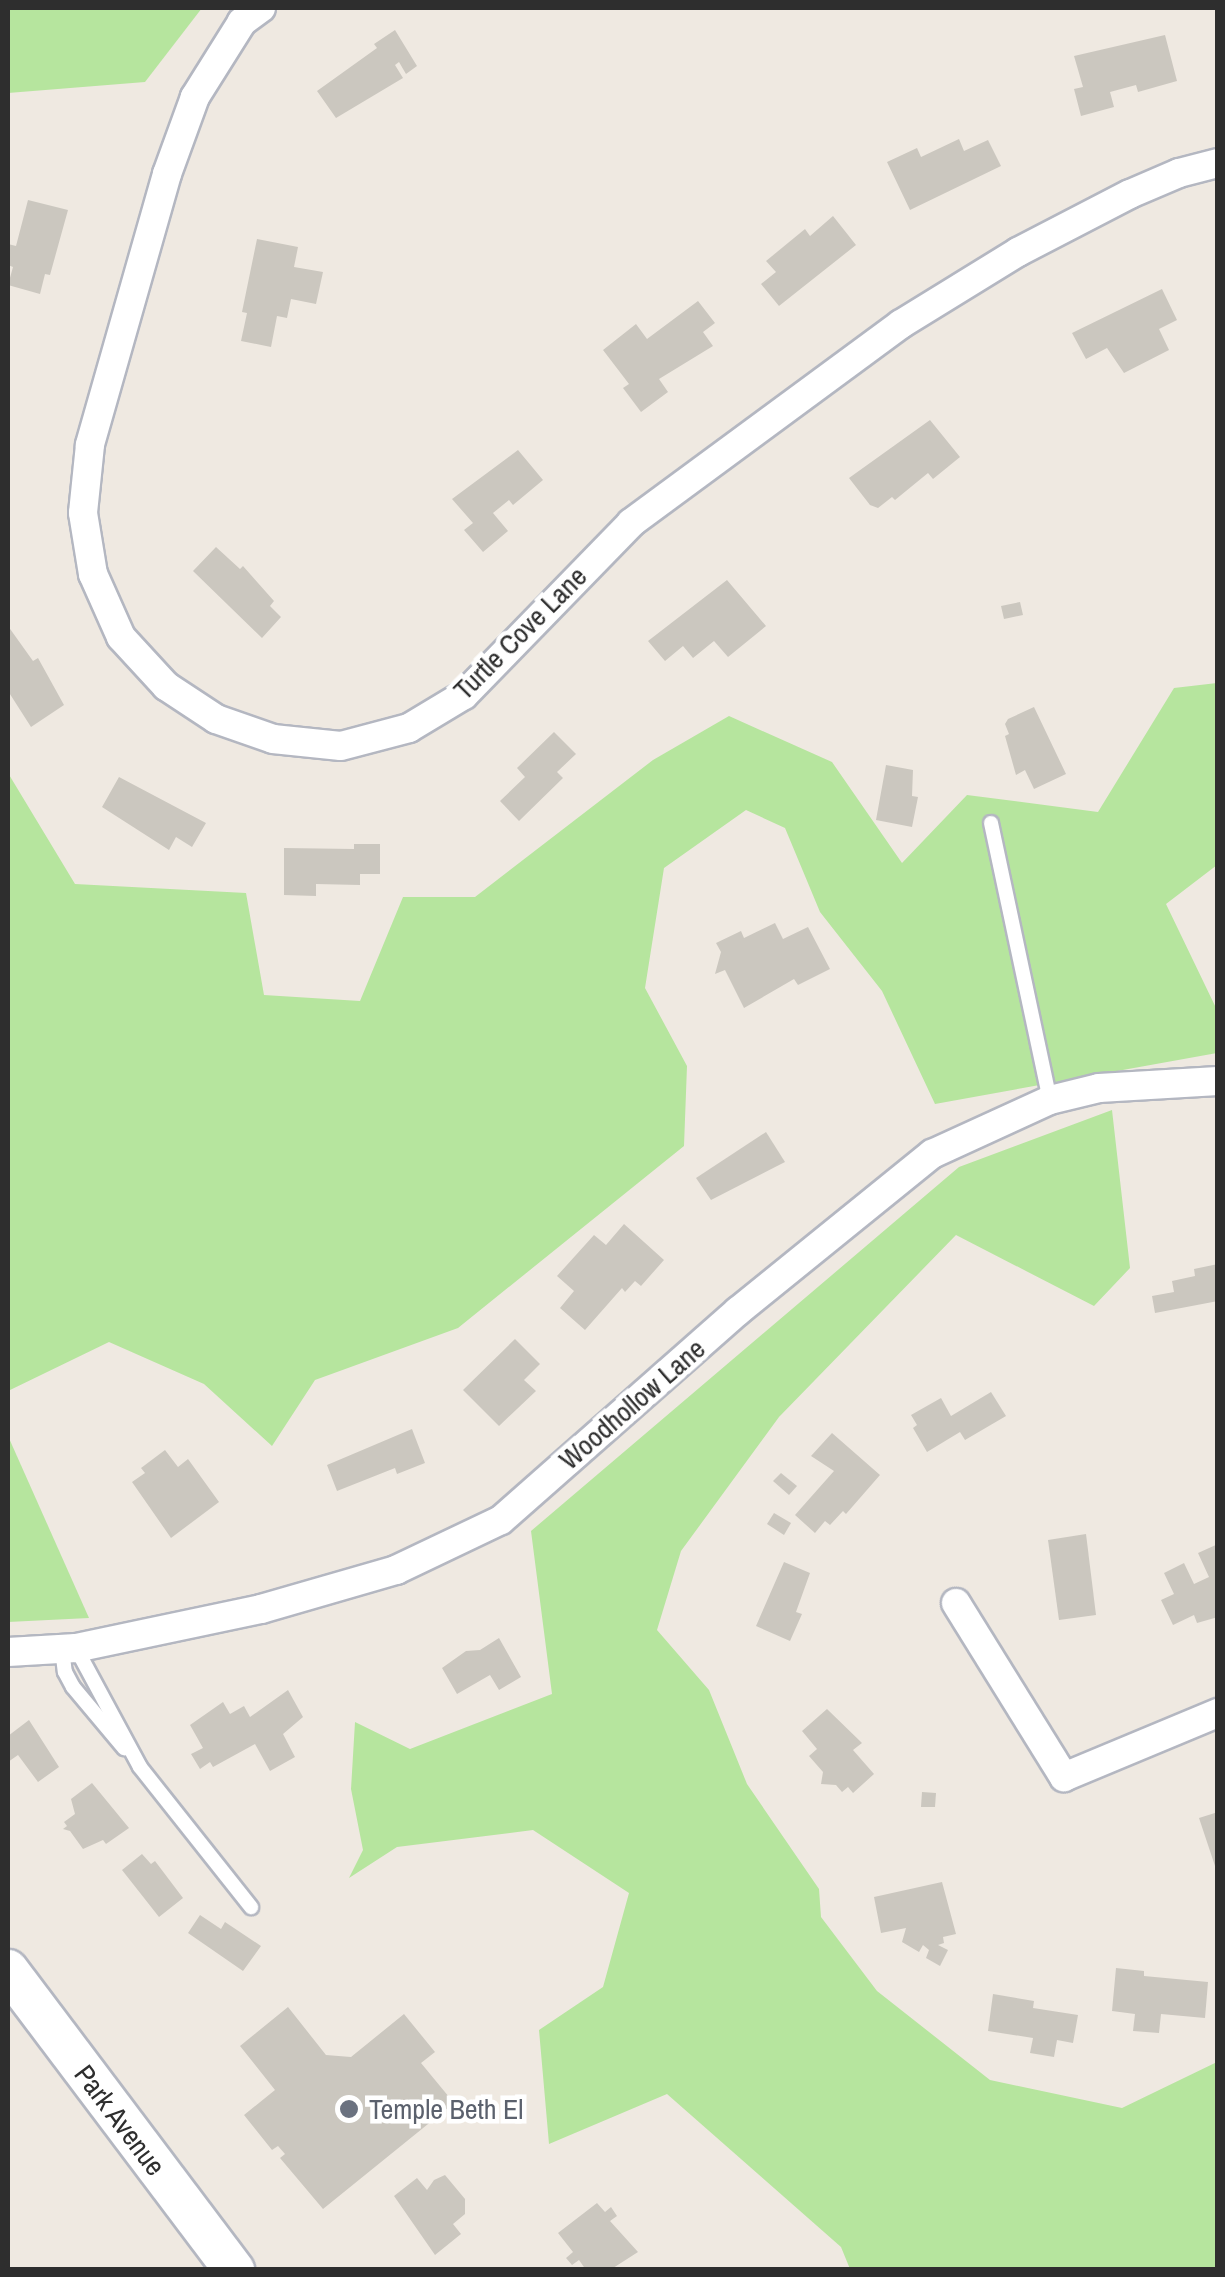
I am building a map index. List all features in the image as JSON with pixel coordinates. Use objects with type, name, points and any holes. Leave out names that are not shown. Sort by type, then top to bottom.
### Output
[{"type":"main road","name":"Park Avenue","points":[[8,1970],[234,2270]]},
{"type":"street","name":"Turtle Cove Lane","points":[[261,8],[242,22],[196,97],[167,174],[90,445],[83,514],[93,574],[121,637],[166,686],[216,719],[273,740],[340,746],[410,728],[450,703],[514,646],[631,524],[900,324],[1018,252],[1130,194],[1179,173],[1218,163]]},
{"type":"street","name":"Woodhollow Lane","points":[[8,1652],[69,1648],[260,1609],[396,1570],[501,1520],[738,1310],[932,1154],[1050,1100],[1099,1088],[1218,1082]]},
{"type":"street","points":[[956,1603],[1064,1777],[1218,1713]]},
{"type":"lane","points":[[991,823],[1050,1100]]},
{"type":"lane","points":[[69,1648],[65,1672],[73,1688],[252,1907]]},
{"type":"lane","points":[[69,1648],[140,1767]]},
{"type":"green space","points":[[8,8],[202,8],[145,82],[8,93]]},
{"type":"green space","points":[[1217,683],[1217,865],[1166,904],[1217,1010],[1217,1053],[935,1104],[882,991],[820,912],[785,828],[746,810],[664,868],[645,988],[687,1066],[684,1146],[458,1328],[315,1380],[272,1446],[204,1384],[109,1342],[8,1391],[8,773],[75,884],[246,893],[264,995],[360,1001],[403,897],[475,897],[653,760],[729,716],[832,762],[902,863],[967,795],[1098,812],[1174,688]]},
{"type":"green space","points":[[1112,1110],[1130,1268],[1094,1306],[956,1235],[779,1417],[681,1551],[657,1630],[709,1690],[747,1784],[819,1889],[821,1917],[877,1991],[990,2080],[1122,2108],[1217,2062],[1217,2269],[850,2269],[841,2247],[667,2094],[549,2144],[539,2030],[603,1987],[629,1893],[533,1830],[397,1847],[349,1878],[363,1850],[351,1789],[355,1722],[410,1749],[552,1694],[531,1531],[959,1167]]},
{"type":"green space","points":[[8,1436],[89,1618],[8,1622]]},
{"type":"building","points":[[395,30],[417,66],[406,74],[399,62],[395,65],[403,78],[336,118],[317,91],[377,48],[374,44]]},
{"type":"building","points":[[1165,35],[1177,81],[1138,92],[1136,85],[1110,92],[1114,107],[1081,116],[1074,89],[1083,87],[1074,56]]},
{"type":"building","points":[[959,139],[964,151],[988,140],[1001,166],[910,210],[887,162],[917,148],[921,157]]},
{"type":"building","points":[[28,200],[68,210],[50,275],[45,274],[40,294],[8,285],[13,267],[8,265],[8,244],[16,246]]},
{"type":"building","points":[[833,216],[856,245],[779,306],[761,284],[776,272],[766,261],[805,229],[810,236]]},
{"type":"building","points":[[257,239],[298,247],[294,267],[323,272],[316,304],[291,299],[287,318],[277,316],[271,347],[241,341],[247,313],[242,312]]},
{"type":"building","points":[[1162,289],[1177,320],[1159,329],[1169,350],[1124,373],[1107,348],[1086,359],[1072,333]]},
{"type":"building","points":[[698,301],[715,323],[703,332],[713,346],[659,379],[668,392],[641,412],[623,388],[629,384],[603,350],[636,324],[647,339]]},
{"type":"building","points":[[930,420],[960,457],[933,479],[928,473],[895,500],[892,497],[878,508],[870,505],[849,478]]},
{"type":"building","points":[[518,450],[543,480],[513,505],[509,500],[493,513],[508,531],[483,552],[464,530],[473,523],[452,499]]},
{"type":"building","points":[[216,547],[240,569],[243,566],[274,601],[270,606],[281,617],[262,638],[193,571]]},
{"type":"building","points":[[727,580],[766,626],[728,657],[714,641],[693,658],[683,646],[665,661],[648,641]]},
{"type":"building","points":[[1020,602],[1023,615],[1004,619],[1001,606]]},
{"type":"building","points":[[8,626],[33,661],[38,658],[64,705],[31,727],[8,691]]},
{"type":"building","points":[[1034,707],[1066,774],[1034,789],[1025,770],[1016,775],[1005,724]]},
{"type":"building","points":[[554,732],[576,754],[557,772],[563,778],[519,821],[500,801],[525,777],[517,768]]},
{"type":"building","points":[[886,765],[913,770],[912,796],[918,797],[912,827],[876,820]]},
{"type":"building","points":[[119,777],[206,823],[192,847],[176,837],[169,850],[102,807]]},
{"type":"building","points":[[354,844],[380,844],[380,874],[360,874],[360,885],[316,884],[316,896],[284,895],[284,848],[354,849]]},
{"type":"building","points":[[775,923],[783,939],[808,927],[830,969],[798,985],[794,979],[744,1008],[725,970],[715,974],[721,952],[716,943],[741,931],[744,938]]},
{"type":"building","points":[[766,1132],[785,1162],[711,1200],[696,1178]]},
{"type":"building","points":[[624,1224],[664,1260],[641,1286],[635,1281],[625,1292],[622,1288],[585,1330],[560,1308],[574,1291],[557,1276],[594,1235],[606,1245]]},
{"type":"building","points":[[1218,1264],[1218,1301],[1155,1313],[1152,1296],[1174,1292],[1172,1281],[1195,1276],[1194,1269]]},
{"type":"building","points":[[515,1339],[540,1364],[524,1380],[536,1391],[499,1426],[463,1390]]},
{"type":"building","points":[[991,1392],[1006,1416],[965,1440],[960,1432],[927,1452],[913,1428],[917,1425],[911,1415],[941,1398],[951,1416]]},
{"type":"building","points":[[412,1429],[425,1463],[397,1474],[395,1468],[337,1491],[327,1465]]},
{"type":"building","points":[[832,1433],[880,1475],[846,1514],[843,1511],[830,1525],[825,1521],[815,1533],[795,1515],[834,1471],[811,1456]]},
{"type":"building","points":[[165,1450],[178,1467],[188,1459],[219,1502],[171,1538],[132,1482],[145,1473],[141,1468]]},
{"type":"building","points":[[781,1473],[797,1486],[789,1495],[773,1481]]},
{"type":"building","points":[[774,1513],[791,1523],[784,1535],[767,1524]]},
{"type":"building","points":[[1086,1534],[1096,1615],[1059,1620],[1048,1540]]},
{"type":"building","points":[[1218,1544],[1218,1617],[1197,1623],[1194,1615],[1173,1625],[1161,1600],[1174,1594],[1164,1573],[1184,1563],[1194,1584],[1209,1577],[1198,1553]]},
{"type":"building","points":[[784,1562],[810,1573],[796,1612],[802,1614],[790,1641],[756,1626]]},
{"type":"building","points":[[499,1638],[521,1677],[499,1690],[490,1675],[457,1694],[442,1668],[466,1651],[480,1650]]},
{"type":"building","points":[[288,1690],[303,1717],[283,1734],[295,1757],[270,1771],[255,1744],[213,1767],[210,1762],[200,1769],[191,1754],[203,1748],[190,1725],[223,1702],[230,1714],[244,1706],[250,1717]]},
{"type":"building","points":[[827,1709],[862,1743],[853,1750],[874,1774],[853,1793],[848,1787],[842,1792],[836,1785],[821,1784],[823,1772],[809,1756],[817,1749],[802,1731]]},
{"type":"building","points":[[29,1720],[59,1767],[38,1782],[18,1755],[8,1762],[8,1736]]},
{"type":"building","points":[[92,1783],[129,1828],[106,1844],[103,1840],[83,1849],[70,1831],[63,1829],[67,1826],[64,1822],[75,1814],[71,1799]]},
{"type":"building","points":[[922,1792],[936,1793],[935,1807],[921,1807]]},
{"type":"building","points":[[1218,1812],[1218,1872],[1217,1872],[1199,1818]]},
{"type":"building","points":[[142,1854],[151,1864],[155,1861],[183,1898],[159,1917],[122,1870]]},
{"type":"building","points":[[942,1882],[956,1934],[943,1937],[944,1943],[938,1945],[948,1950],[940,1966],[926,1958],[929,1950],[923,1945],[919,1952],[902,1942],[906,1928],[881,1933],[874,1897]]},
{"type":"building","points":[[200,1915],[221,1929],[225,1922],[261,1946],[243,1971],[188,1933]]},
{"type":"building","points":[[1116,1968],[1144,1971],[1144,1976],[1208,1982],[1205,2018],[1161,2014],[1159,2033],[1133,2031],[1135,2014],[1112,2011]]},
{"type":"building","points":[[993,1994],[1034,2001],[1033,2008],[1078,2015],[1073,2043],[1057,2040],[1054,2057],[1030,2053],[1033,2038],[988,2031]]},
{"type":"building","name":"Temple Beth El","points":[[288,2007],[326,2055],[351,2057],[404,2014],[435,2052],[421,2063],[454,2103],[323,2209],[280,2158],[285,2154],[278,2146],[272,2150],[244,2115],[275,2090],[240,2046]]},
{"type":"building","points":[[445,2175],[465,2199],[465,2214],[453,2224],[461,2234],[435,2255],[394,2196],[417,2178],[427,2190],[434,2180]]},
{"type":"building","points":[[597,2203],[605,2212],[611,2207],[617,2216],[610,2221],[638,2252],[610,2270],[586,2270],[579,2260],[572,2265],[566,2258],[573,2252],[558,2233]]},
{"type":"place","name":"Temple Beth El","points":[[349,2109]]}]
